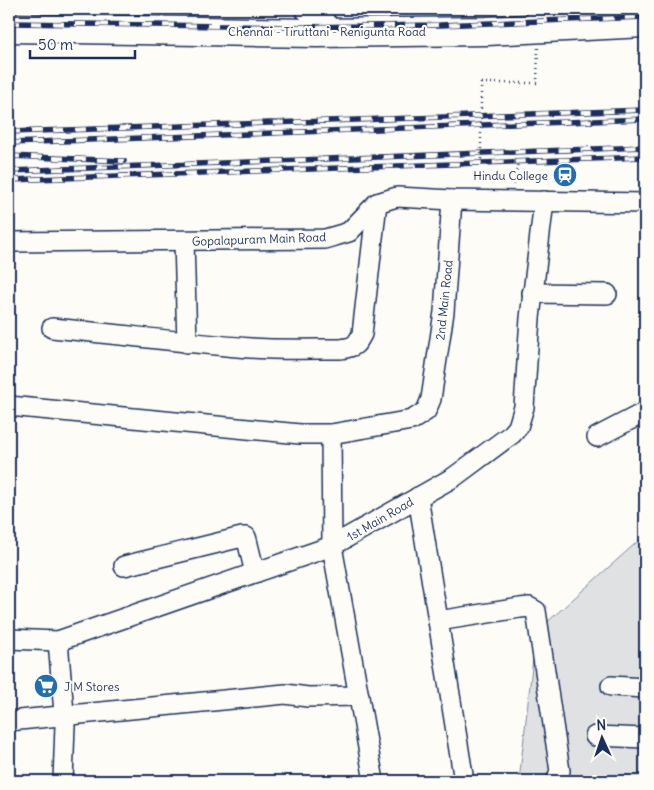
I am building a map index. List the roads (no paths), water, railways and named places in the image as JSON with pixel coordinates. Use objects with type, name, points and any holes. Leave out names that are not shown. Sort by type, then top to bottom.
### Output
[{"type":"highway","name":"Chennai - Tiruttani - Renigunta Road","points":[[9,10],[319,19],[487,31],[537,16],[575,9]]},
{"type":"highway","name":"Chennai - Tiruttani - Renigunta Road","points":[[537,16],[641,18]]},
{"type":"highway","name":"Chennai - Tiruttani - Renigunta Road","points":[[9,28],[319,19]]},
{"type":"street","points":[[52,328],[252,348],[342,350],[356,345],[362,334],[377,203],[397,197],[452,200],[645,203]]},
{"type":"street","name":"2nd Main Road","points":[[331,434],[412,420],[426,411],[431,399],[444,312],[452,200]]},
{"type":"street","name":"1st Main Road","points":[[9,639],[58,641],[332,546],[454,477],[512,434],[518,427],[524,407],[532,293],[544,201]]},
{"type":"street","name":"Gopalapuram Main Road","points":[[9,242],[326,238],[350,232],[377,203]]},
{"type":"street","points":[[184,241],[187,343]]},
{"type":"street","points":[[532,293],[606,294]]},
{"type":"street","points":[[9,406],[300,434],[331,434],[332,546],[374,781]]},
{"type":"street","points":[[596,437],[645,412]]},
{"type":"street","points":[[418,497],[464,781]]},
{"type":"street","points":[[124,566],[246,537],[255,573]]},
{"type":"street","points":[[438,620],[520,608],[533,608],[536,611],[560,771],[558,781]]},
{"type":"street","points":[[58,641],[64,716],[63,781]]},
{"type":"street","points":[[611,686],[645,688]]},
{"type":"street","points":[[9,720],[285,694],[308,697],[359,696]]},
{"type":"street","points":[[595,736],[645,738]]},
{"type":"railway","points":[[9,23],[295,27],[440,25],[645,17]]},
{"type":"railway","points":[[9,132],[645,110]]},
{"type":"railway","points":[[9,143],[645,119]]},
{"type":"railway","points":[[9,171],[645,147]]},
{"type":"railway","points":[[9,156],[124,161]]},
{"type":"railway","points":[[9,180],[645,157]]},
{"type":"place","name":"Hindu College","points":[[565,175]]},
{"type":"place","name":"J M Stores","points":[[46,686]]}]
